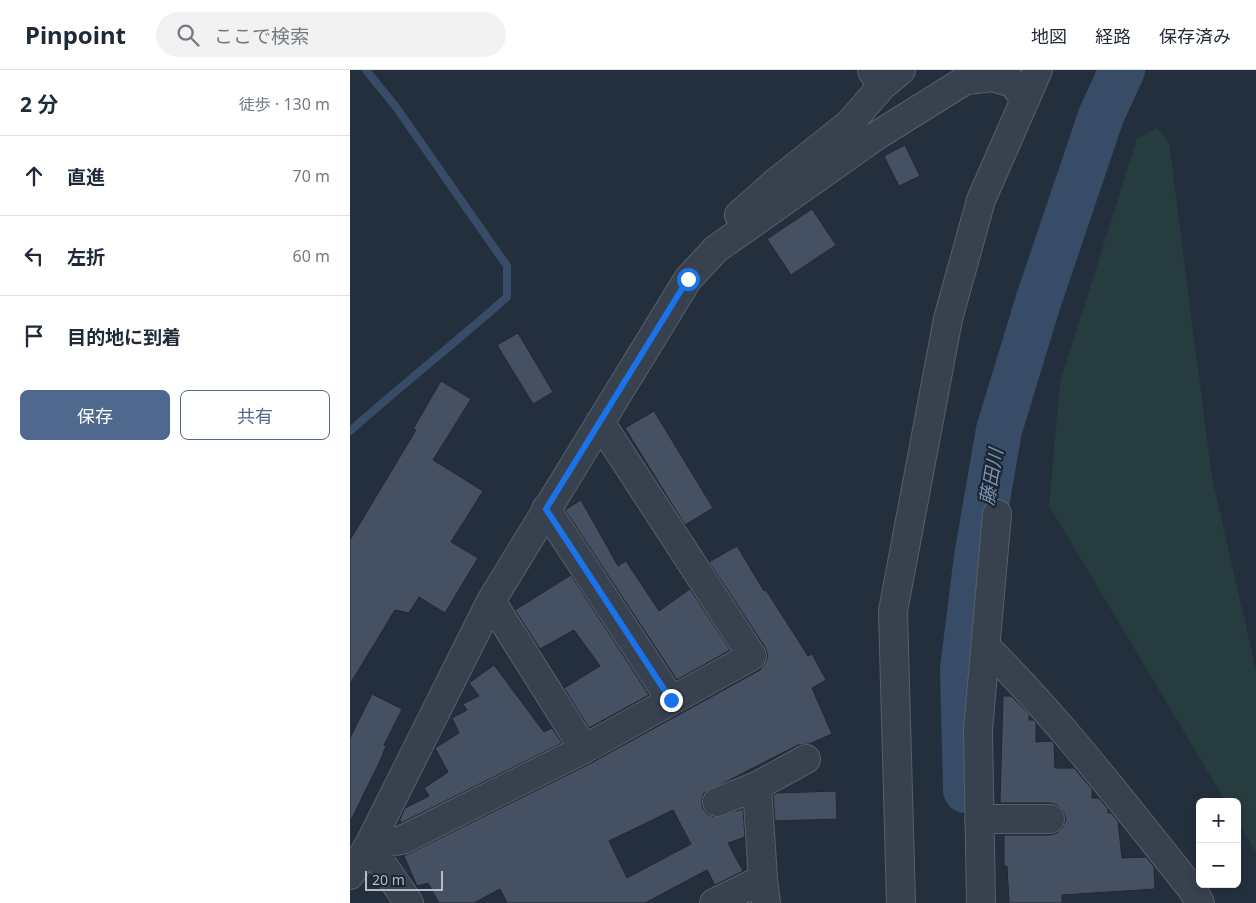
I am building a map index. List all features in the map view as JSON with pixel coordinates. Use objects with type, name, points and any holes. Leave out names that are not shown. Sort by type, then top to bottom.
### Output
[{"type":"street","points":[[901,903],[893,611],[948,319],[980,200],[1038,70]]},
{"type":"street","points":[[716,250],[717,234],[775,182],[849,124],[885,75]]},
{"type":"street","points":[[350,875],[368,845],[491,602],[688,279],[716,250],[876,136],[976,76],[992,77],[1012,83],[1024,100]]},
{"type":"street","points":[[368,845],[402,840],[584,749],[752,656],[600,422]]},
{"type":"street","points":[[546,509],[671,700]]},
{"type":"street","points":[[981,903],[978,730],[987,648],[997,514]]},
{"type":"street","points":[[491,602],[584,749]]},
{"type":"street","points":[[987,648],[1026,686],[1192,898]]},
{"type":"street","points":[[717,802],[757,786],[806,759]]},
{"type":"street","points":[[714,903],[765,891],[757,786]]},
{"type":"street","points":[[979,819],[1050,819]]},
{"type":"street","points":[[368,845],[409,903]]},
{"type":"green space","points":[[1157,128],[1169,143],[1212,478],[1256,670],[1256,852],[1241,828],[1241,798],[1224,798],[1049,506],[1060,382],[1137,139]]},
{"type":"building","points":[[905,145],[920,176],[899,186],[884,156]]},
{"type":"building","points":[[812,209],[836,245],[791,275],[767,239]]},
{"type":"building","points":[[518,333],[553,392],[533,404],[497,345]]},
{"type":"building","points":[[441,381],[471,399],[433,460],[483,491],[451,542],[478,558],[445,613],[419,597],[409,613],[395,610],[350,684],[350,540],[416,430],[413,429]]},
{"type":"building","points":[[654,411],[713,508],[685,525],[625,428]]},
{"type":"building","points":[[581,500],[618,566],[626,561],[659,611],[690,589],[730,650],[677,680],[565,510]]},
{"type":"building","points":[[737,546],[764,591],[766,590],[808,656],[812,654],[826,680],[812,688],[832,734],[809,744],[798,745],[704,793],[702,807],[707,814],[714,817],[743,809],[745,837],[728,843],[743,871],[715,885],[707,870],[645,903],[507,903],[500,889],[474,903],[439,903],[428,883],[417,886],[404,856],[591,763],[760,670],[768,656],[765,647],[709,562]],"holes":[[[673,810],[691,844],[627,878],[609,841]]]},
{"type":"building","points":[[571,575],[649,695],[589,728],[564,688],[600,666],[574,630],[540,649],[515,610]]},
{"type":"building","points":[[494,665],[544,732],[552,728],[562,743],[401,823],[400,819],[405,808],[429,796],[424,788],[448,772],[435,748],[459,733],[452,718],[467,710],[463,704],[479,696],[469,683]]},
{"type":"building","points":[[372,694],[402,709],[384,745],[386,746],[380,761],[350,822],[350,738]]},
{"type":"building","points":[[1003,696],[1011,696],[1029,714],[1029,720],[1034,720],[1036,723],[1036,742],[1052,741],[1054,744],[1055,768],[1074,768],[1092,789],[1092,798],[1099,798],[1108,809],[1108,813],[1111,813],[1118,821],[1122,858],[1146,857],[1154,867],[1155,889],[1062,895],[1062,903],[1009,903],[1007,866],[1004,866],[1004,835],[1050,835],[1057,833],[1063,827],[1066,819],[1063,811],[1057,805],[1050,803],[1000,803]]},
{"type":"building","points":[[836,791],[837,819],[775,821],[773,795],[777,793]]},
{"type":"waterway","points":[[350,431],[507,297],[507,266],[396,107],[366,70]]},
{"type":"waterway","name":"藤田川","points":[[966,790],[963,669],[977,557],[999,430],[1038,302],[1101,116],[1122,70]]},
{"type":"route","points":[[671,700],[546,509],[688,279]]}]
